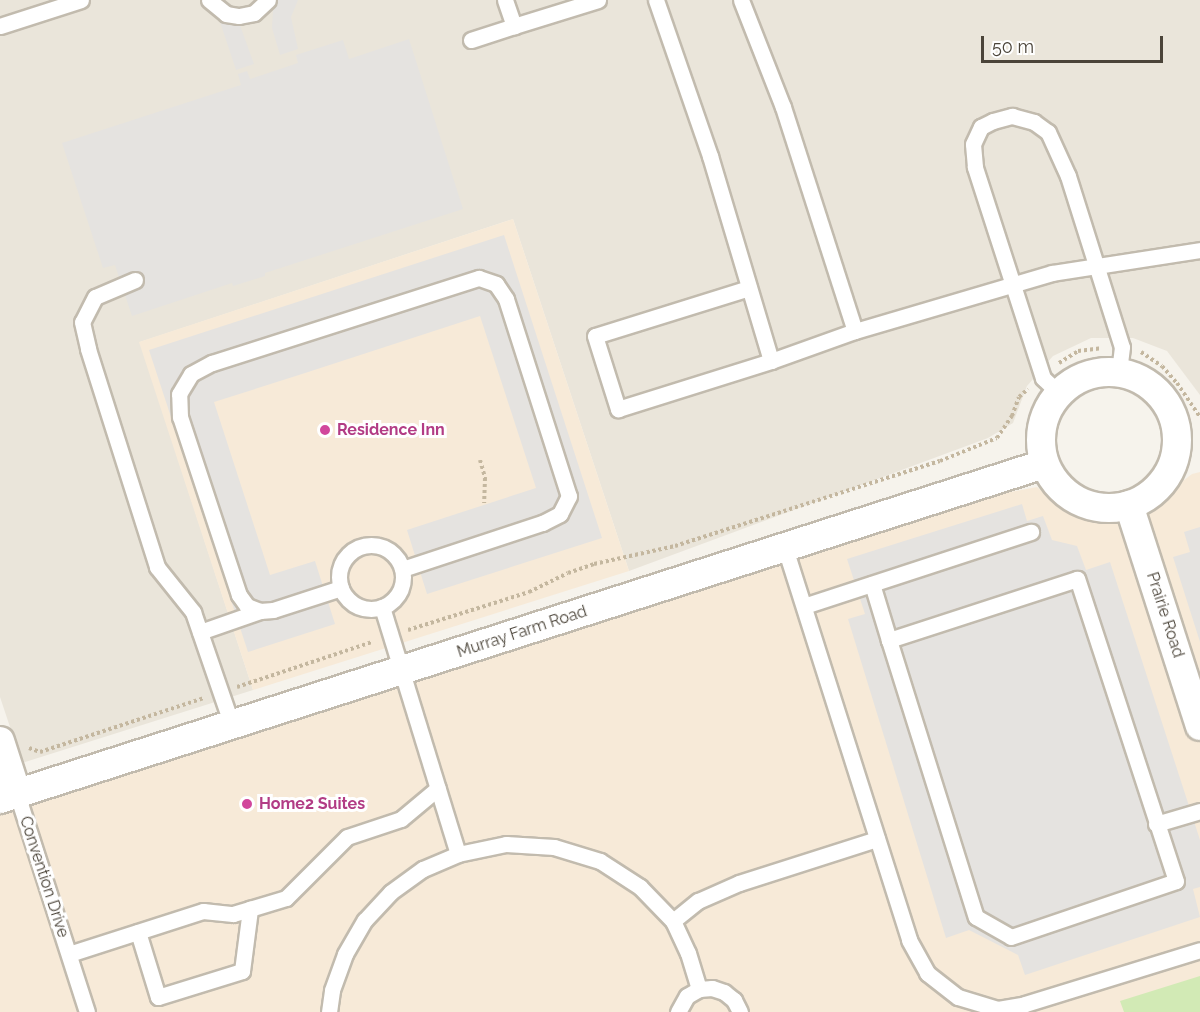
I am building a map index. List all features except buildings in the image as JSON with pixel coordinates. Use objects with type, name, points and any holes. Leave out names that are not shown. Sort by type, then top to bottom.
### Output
[{"type":"street","points":[[1120,360],[1130,374],[1149,384],[1165,399],[1189,442],[1164,480],[1149,496],[1130,505],[1109,509],[1088,506],[1070,496],[1055,483],[1044,464],[1040,443],[1042,421],[1051,401],[1051,385],[1066,386],[1086,375],[1107,371],[1120,360]]},
{"type":"street","name":"Murray Farm Road","points":[[9,797],[1044,464]]},
{"type":"street","name":"Prairie Road","points":[[1130,505],[1200,726]]},
{"type":"street","name":"Convention Drive","points":[[2,748],[9,797]]},
{"type":"lane","points":[[0,26],[81,0]]},
{"type":"lane","points":[[209,0],[226,14],[239,16],[254,13],[268,0]]},
{"type":"lane","points":[[505,0],[514,26]]},
{"type":"lane","points":[[471,40],[598,0]]},
{"type":"lane","points":[[656,0],[710,156],[771,362]]},
{"type":"lane","points":[[741,0],[783,107],[855,331]]},
{"type":"lane","points":[[1051,385],[1011,284],[975,167],[973,144],[981,127],[1012,116],[1034,122],[1048,132],[1068,176],[1097,266],[1120,360]]},
{"type":"lane","points":[[749,288],[595,336],[618,410],[771,362],[855,331],[1011,284],[1052,273],[1200,250]]},
{"type":"lane","points":[[260,611],[247,606],[239,595],[180,417],[180,394],[191,374],[232,356],[479,278],[496,284],[506,299],[569,496],[560,514],[542,523],[402,569]]},
{"type":"lane","points":[[135,280],[95,297],[82,322],[88,349],[157,567],[193,612],[232,725]]},
{"type":"lane","points":[[804,606],[1031,532]]},
{"type":"lane","points":[[362,547],[382,547],[391,552],[402,569],[403,578],[397,596],[382,607],[362,608],[353,603],[341,588],[339,577],[345,558],[362,547]]},
{"type":"lane","points":[[785,548],[909,940],[927,973],[958,997],[998,1010],[1025,1004],[1200,950]]},
{"type":"lane","points":[[872,584],[889,640],[976,917],[1011,937],[1176,881],[1077,579],[889,640]]},
{"type":"lane","points":[[200,632],[260,611],[273,610],[341,588]]},
{"type":"lane","points":[[382,607],[458,854]]},
{"type":"lane","points":[[69,954],[203,911],[233,914],[286,898],[347,837],[401,819],[438,788]]},
{"type":"lane","name":"Convention Drive","points":[[9,797],[69,954],[87,1012]]},
{"type":"lane","points":[[1156,824],[1200,811]]},
{"type":"lane","points":[[673,921],[698,901],[739,883],[877,839]]},
{"type":"lane","points":[[329,1012],[332,990],[345,954],[365,920],[391,892],[423,869],[458,854],[506,844],[554,847],[600,861],[640,886],[673,921],[688,953],[699,990]]},
{"type":"lane","points":[[138,932],[158,997],[242,971],[250,909]]},
{"type":"lane","points":[[678,1012],[687,996],[699,990],[712,988],[724,992],[734,1000],[740,1012]]},
{"type":"path","points":[[2,748],[28,748],[40,752],[529,592],[568,573],[594,564],[675,546],[940,461],[997,438],[1012,416],[1019,397],[1051,385],[1065,357],[1078,351],[1120,360],[1146,354],[1162,366],[1177,382],[1200,417]]},
{"type":"path","points":[[480,460],[485,478],[484,503]]},
{"type":"shaded area","points":[[0,0],[1200,0],[1200,395],[1167,351],[1133,338],[1091,338],[1053,356],[1027,386],[1013,423],[988,438],[629,571],[513,219],[140,342],[253,690],[22,763],[0,697]]},
{"type":"shaded area","points":[[277,0],[298,0],[291,17],[298,49],[280,55],[272,28],[273,9]]},
{"type":"shaded area","points":[[237,17],[254,64],[236,70],[220,22]]},
{"type":"shaded area","points":[[409,39],[463,209],[265,273],[265,276],[233,286],[232,283],[132,316],[115,265],[103,268],[62,143],[241,85],[238,74],[247,71],[250,79],[298,63],[296,55],[343,40],[349,59]]},
{"type":"shaded area","points":[[513,219],[629,571],[253,690],[139,342]]},
{"type":"shaded area","points":[[504,235],[602,538],[427,594],[407,530],[536,488],[480,316],[214,402],[270,575],[315,561],[335,624],[248,652],[149,350]]},
{"type":"shaded area","points":[[1200,472],[1200,1012],[0,1012],[0,809],[636,604],[1000,494],[1037,487],[1060,507],[1089,518],[1116,519],[1143,511],[1192,474]]},
{"type":"shaded area","points":[[1022,504],[1027,521],[1043,516],[1052,540],[1077,546],[1086,570],[1110,562],[1200,840],[1200,887],[1193,889],[1200,917],[1025,975],[1018,955],[969,930],[946,938],[848,619],[865,614],[847,559]]},
{"type":"shaded area","points":[[1200,527],[1200,642],[1173,557],[1190,552],[1184,532]]},
{"type":"green space","points":[[1200,976],[1200,1012],[1124,1012],[1120,1001]]},
{"type":"place","name":"Residence Inn","points":[[325,430]]},
{"type":"place","name":"Home2 Suites","points":[[247,804]]}]
